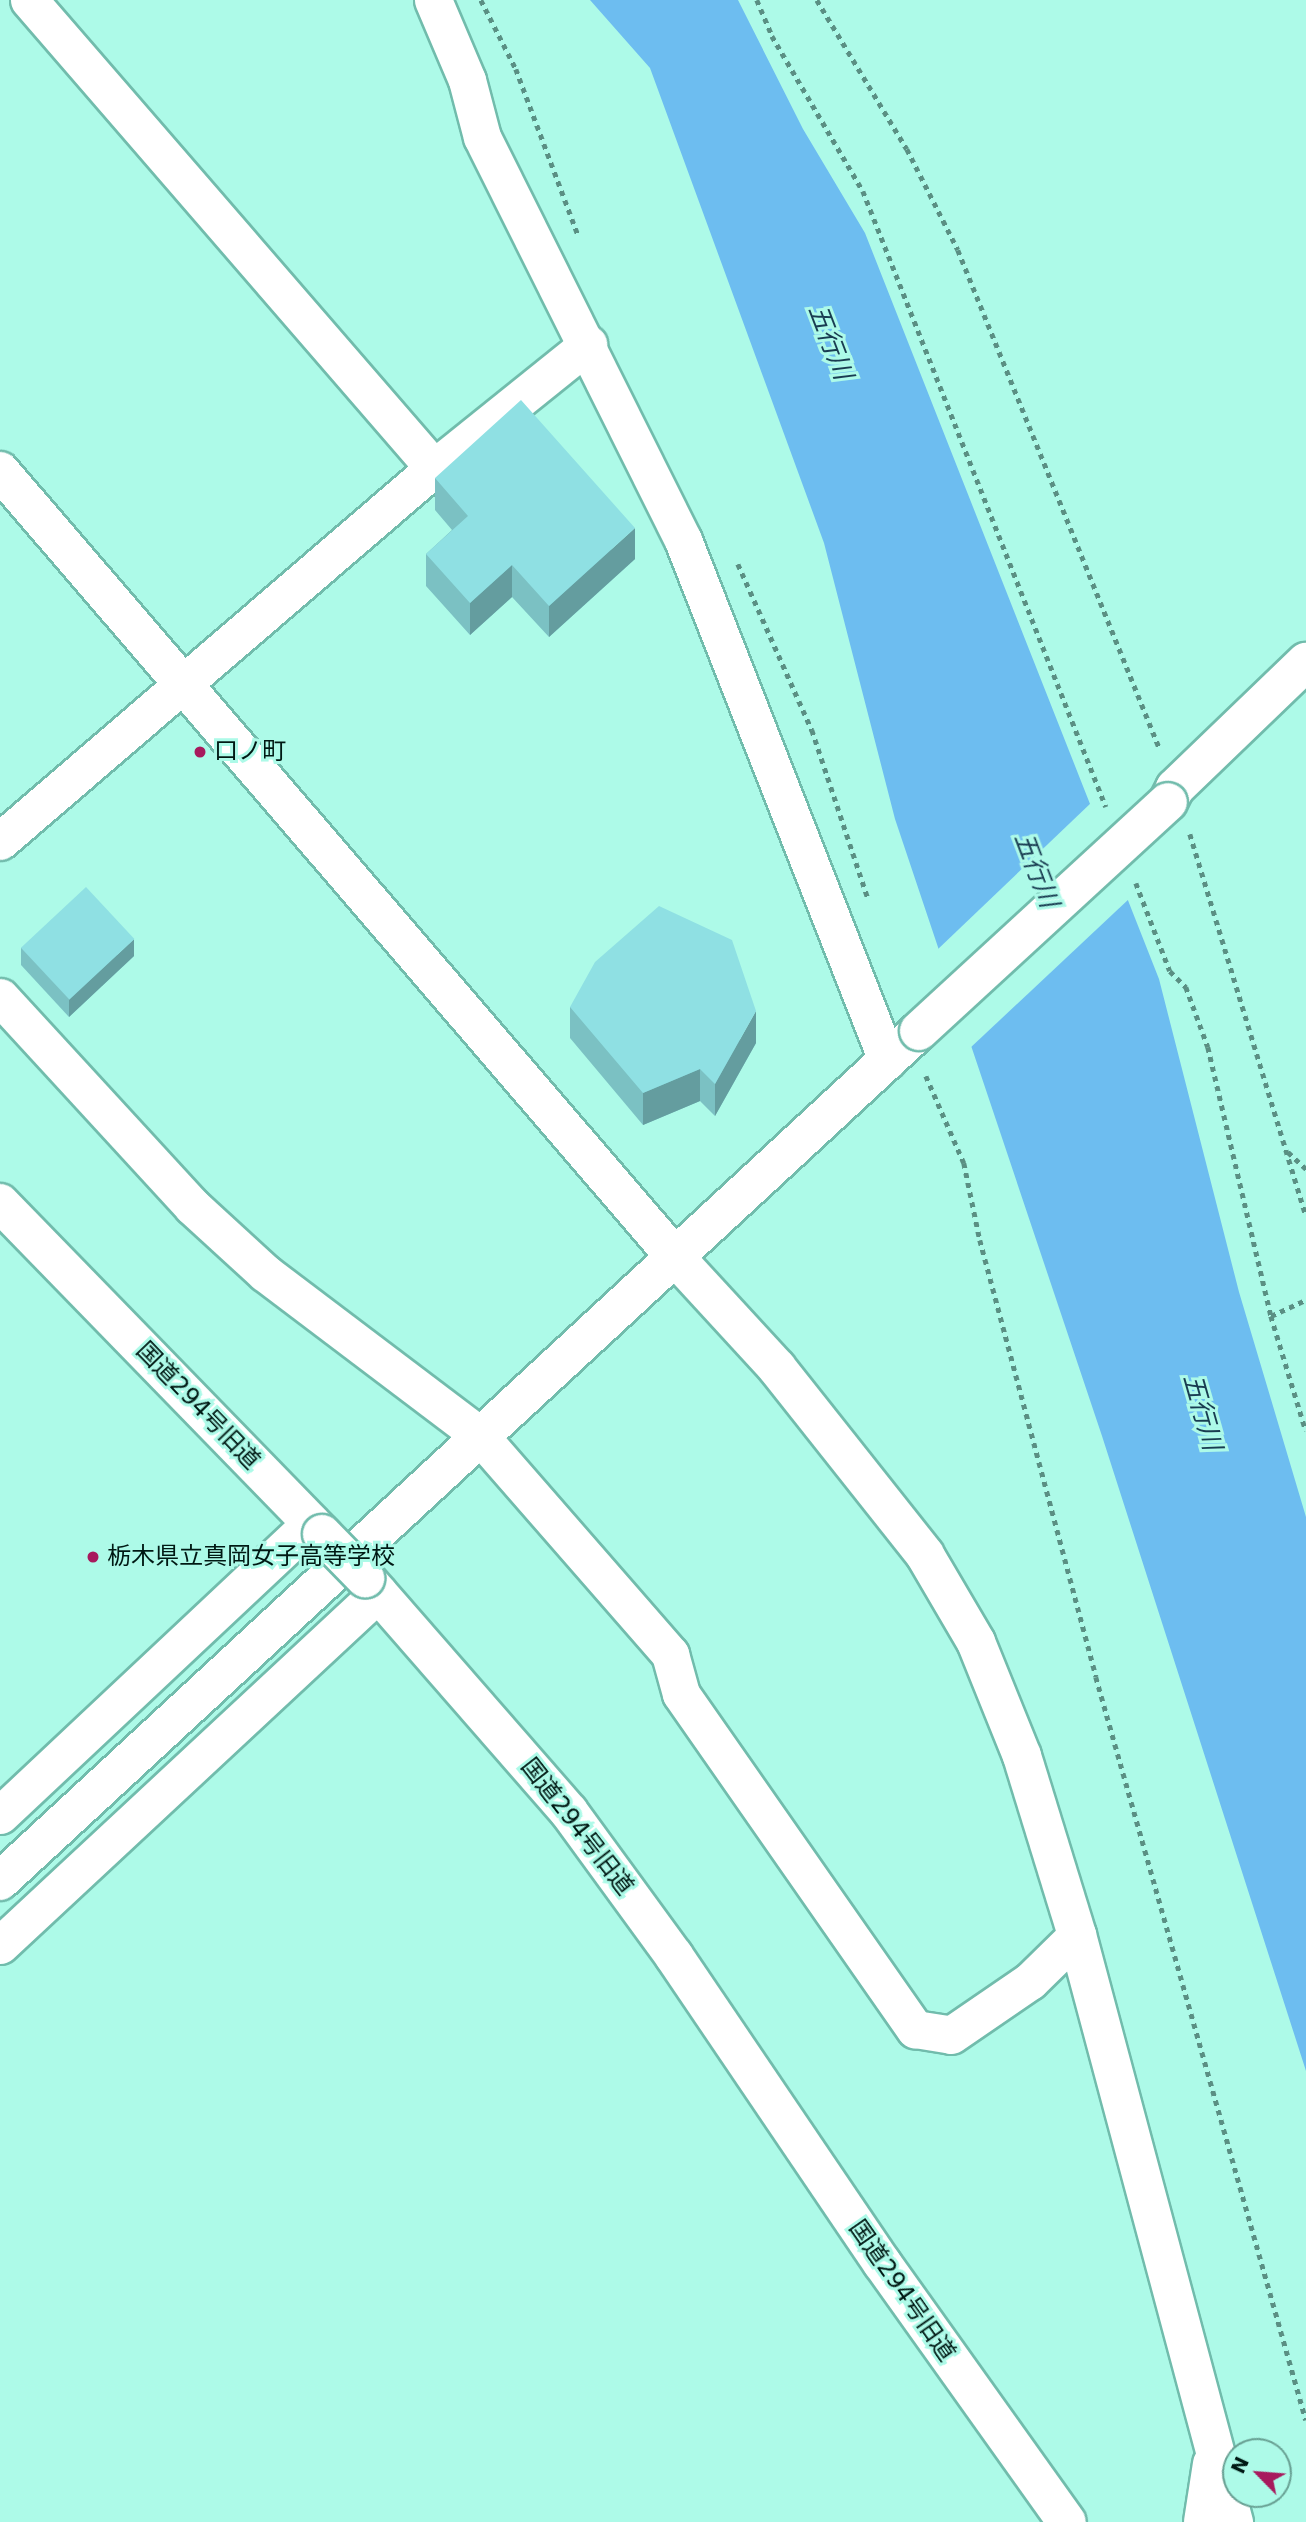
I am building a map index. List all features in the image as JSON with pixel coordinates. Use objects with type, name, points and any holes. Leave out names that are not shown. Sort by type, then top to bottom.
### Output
[{"type":"street","points":[[29,0],[433,468]]},
{"type":"street","points":[[433,0],[467,79],[482,137],[588,344],[683,540],[887,1060]]},
{"type":"street","points":[[0,841],[433,468],[588,344]]},
{"type":"street","points":[[0,471],[676,1258],[777,1367],[925,1555],[976,1642],[1022,1756],[1077,1935],[1234,2522]]},
{"type":"street","points":[[0,1881],[478,1435],[676,1258],[1172,795],[1306,662]]},
{"type":"street","points":[[0,998],[192,1206],[265,1273],[478,1435],[670,1654],[681,1694],[915,2029],[951,2035],[1030,1981],[1077,1935]]},
{"type":"street","name":"国道294号旧道","points":[[0,1203],[372,1586],[569,1812],[674,1956],[882,2263],[1067,2522]]},
{"type":"street","points":[[0,1815],[317,1529]]},
{"type":"street","points":[[0,1945],[372,1586]]},
{"type":"street","points":[[1203,2522],[1212,2481],[1212,2434]]},
{"type":"path","points":[[757,0],[835,150],[863,191],[1110,817]]},
{"type":"path","points":[[817,0],[907,149],[958,250],[1172,795],[1306,1215]]},
{"type":"path","points":[[1135,881],[1170,971],[1186,987],[1208,1047],[1271,1316],[1306,1431]]},
{"type":"path","points":[[927,1079],[964,1163],[979,1240],[1096,1677],[1306,2420]]},
{"type":"path","points":[[1287,1151],[1306,1169]]},
{"type":"path","points":[[1271,1316],[1306,1300]]},
{"type":"water","name":"五行川","points":[[590,0],[738,0],[803,129],[865,233],[1159,979],[1239,1292],[1306,1517],[1306,2071],[1102,1436],[895,819],[824,543],[650,68]]},
{"type":"pier","points":[[1092,802],[1130,898],[969,1049],[936,951]]},
{"type":"building","points":[[521,400],[635,528],[549,606],[512,565],[470,603],[426,554],[468,516],[435,478]]},
{"type":"building","points":[[86,887],[134,939],[69,1000],[21,948]]},
{"type":"building","points":[[659,906],[732,940],[756,1011],[715,1084],[700,1069],[643,1093],[570,1007],[595,962]]},
{"type":"place","name":"口ノ町","points":[[200,752]]},
{"type":"place","name":"栃木県立真岡女子高等学校","points":[[93,1557]]}]
